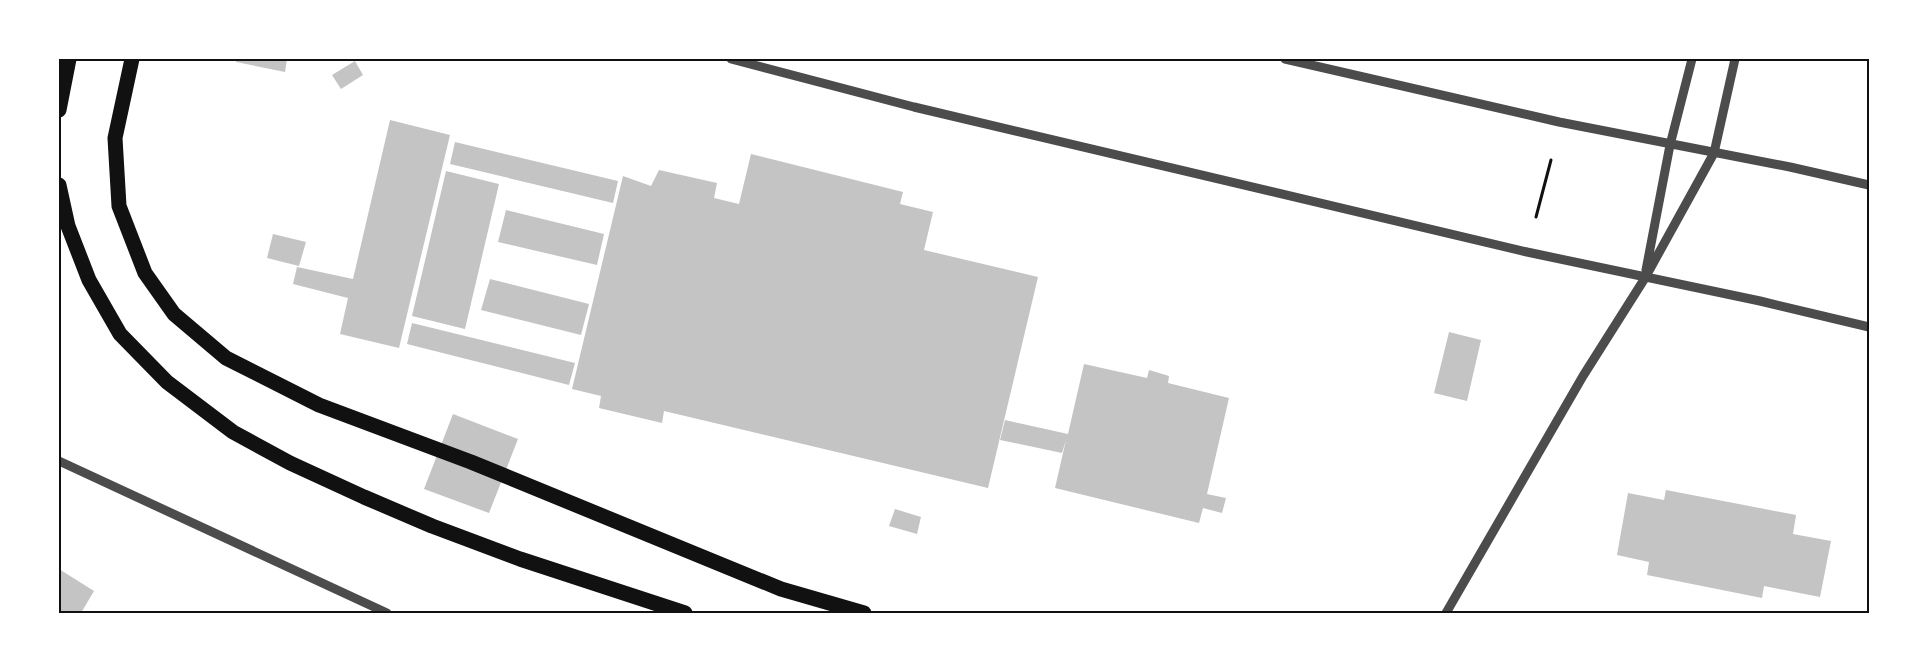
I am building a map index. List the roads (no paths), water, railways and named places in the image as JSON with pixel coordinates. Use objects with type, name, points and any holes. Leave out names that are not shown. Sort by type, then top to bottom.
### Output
[{"type":"highway","points":[[59,110],[69,59]]},
{"type":"highway","points":[[132,59],[114,138],[119,206],[145,273],[174,314],[226,358],[319,405],[471,462],[781,589],[864,613]]},
{"type":"highway","points":[[59,185],[68,226],[89,280],[120,334],[167,382],[233,432],[307,471],[432,526],[520,559],[685,613]]},
{"type":"street","points":[[732,59],[914,108],[1527,252],[1760,301],[1869,327]]},
{"type":"street","points":[[1285,59],[1560,122],[1790,167],[1869,185]]},
{"type":"street","points":[[1645,278],[1670,144],[1692,59]]},
{"type":"street","points":[[1446,613],[1583,376],[1645,278],[1714,153],[1735,59]]},
{"type":"street","points":[[59,461],[387,613]]}]
